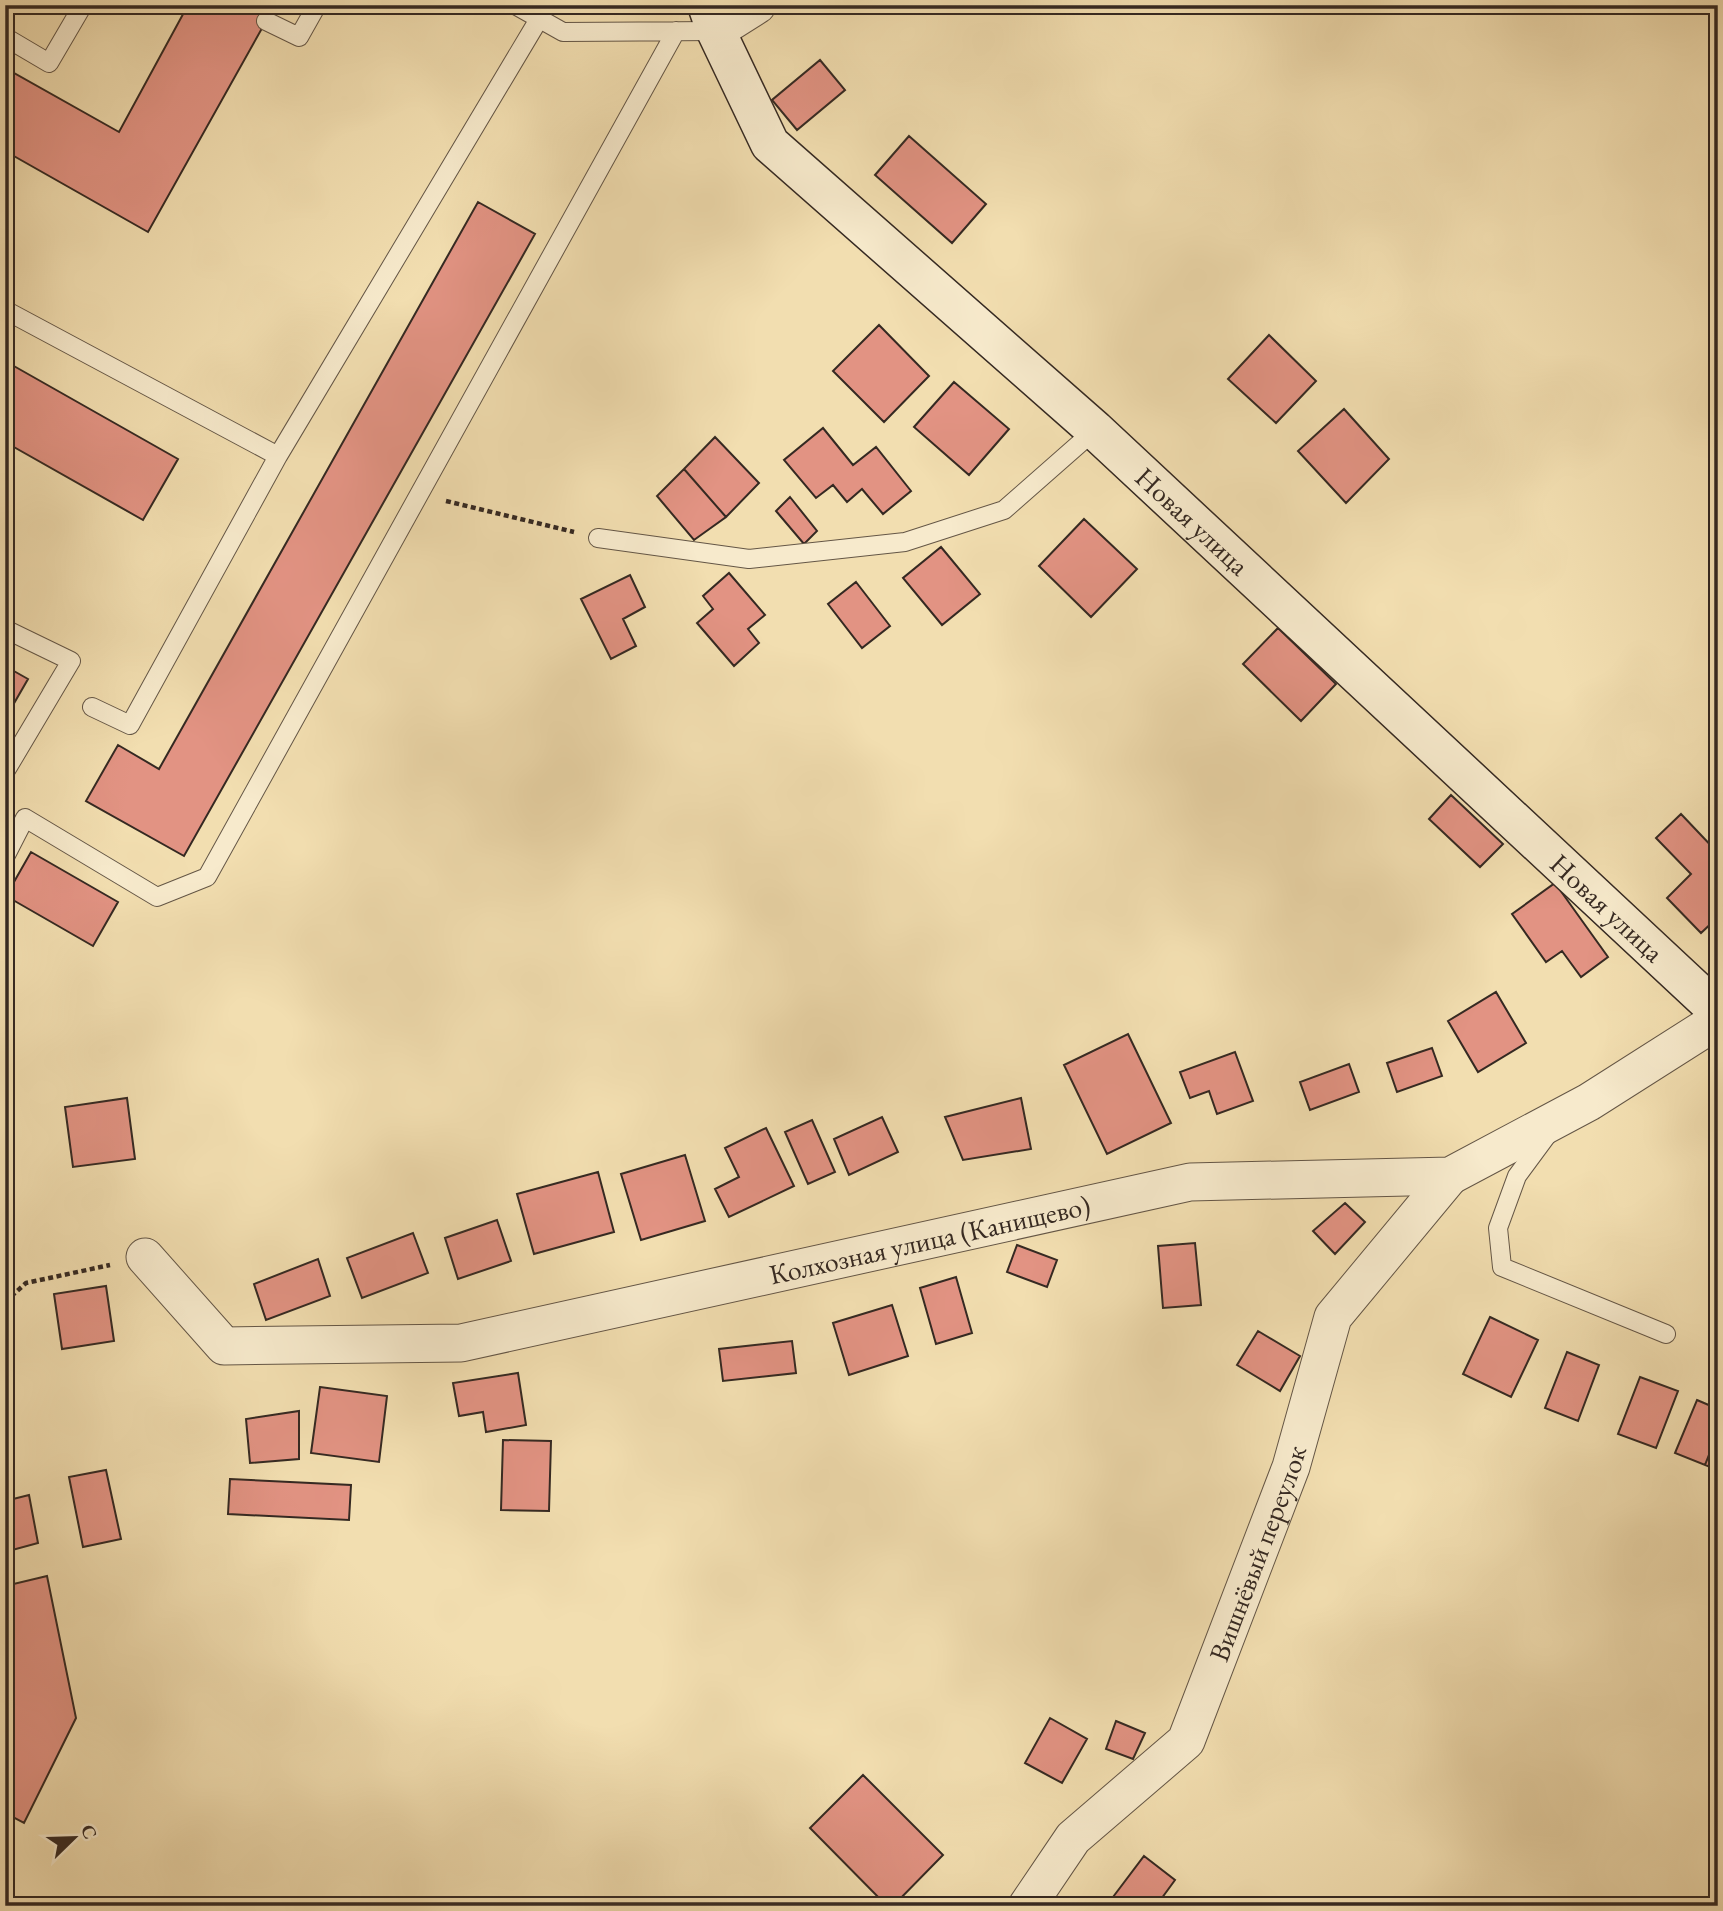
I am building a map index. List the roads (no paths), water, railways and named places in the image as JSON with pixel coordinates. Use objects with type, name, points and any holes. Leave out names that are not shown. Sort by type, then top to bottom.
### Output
[{"type":"street","points":[[712,18],[757,5]]},
{"type":"street","name":"Новая улица","points":[[712,18],[770,144],[1094,430],[1718,1011]]},
{"type":"street","name":"Колхозная улица (Канищево)","points":[[145,1257],[224,1346],[461,1343],[1189,1182],[1450,1177],[1589,1102],[1718,1020]]},
{"type":"street","name":"Вишнёвый переулок","points":[[1027,1906],[1073,1838],[1186,1741],[1291,1467],[1333,1317],[1450,1177]]},
{"type":"lane","points":[[5,37],[50,63],[83,5]]},
{"type":"lane","points":[[266,21],[299,37],[317,5]]},
{"type":"lane","points":[[516,5],[564,32],[676,31],[712,18]]},
{"type":"lane","points":[[92,707],[130,725],[278,456],[539,19]]},
{"type":"lane","points":[[5,856],[25,818],[157,897],[207,877],[676,31]]},
{"type":"lane","points":[[5,310],[278,456]]},
{"type":"lane","points":[[598,538],[749,559],[905,542],[1004,510],[1094,430]]},
{"type":"lane","points":[[5,629],[71,661],[5,772]]},
{"type":"lane","points":[[1560,1118],[1517,1177],[1499,1228],[1502,1266],[1666,1334]]}]
